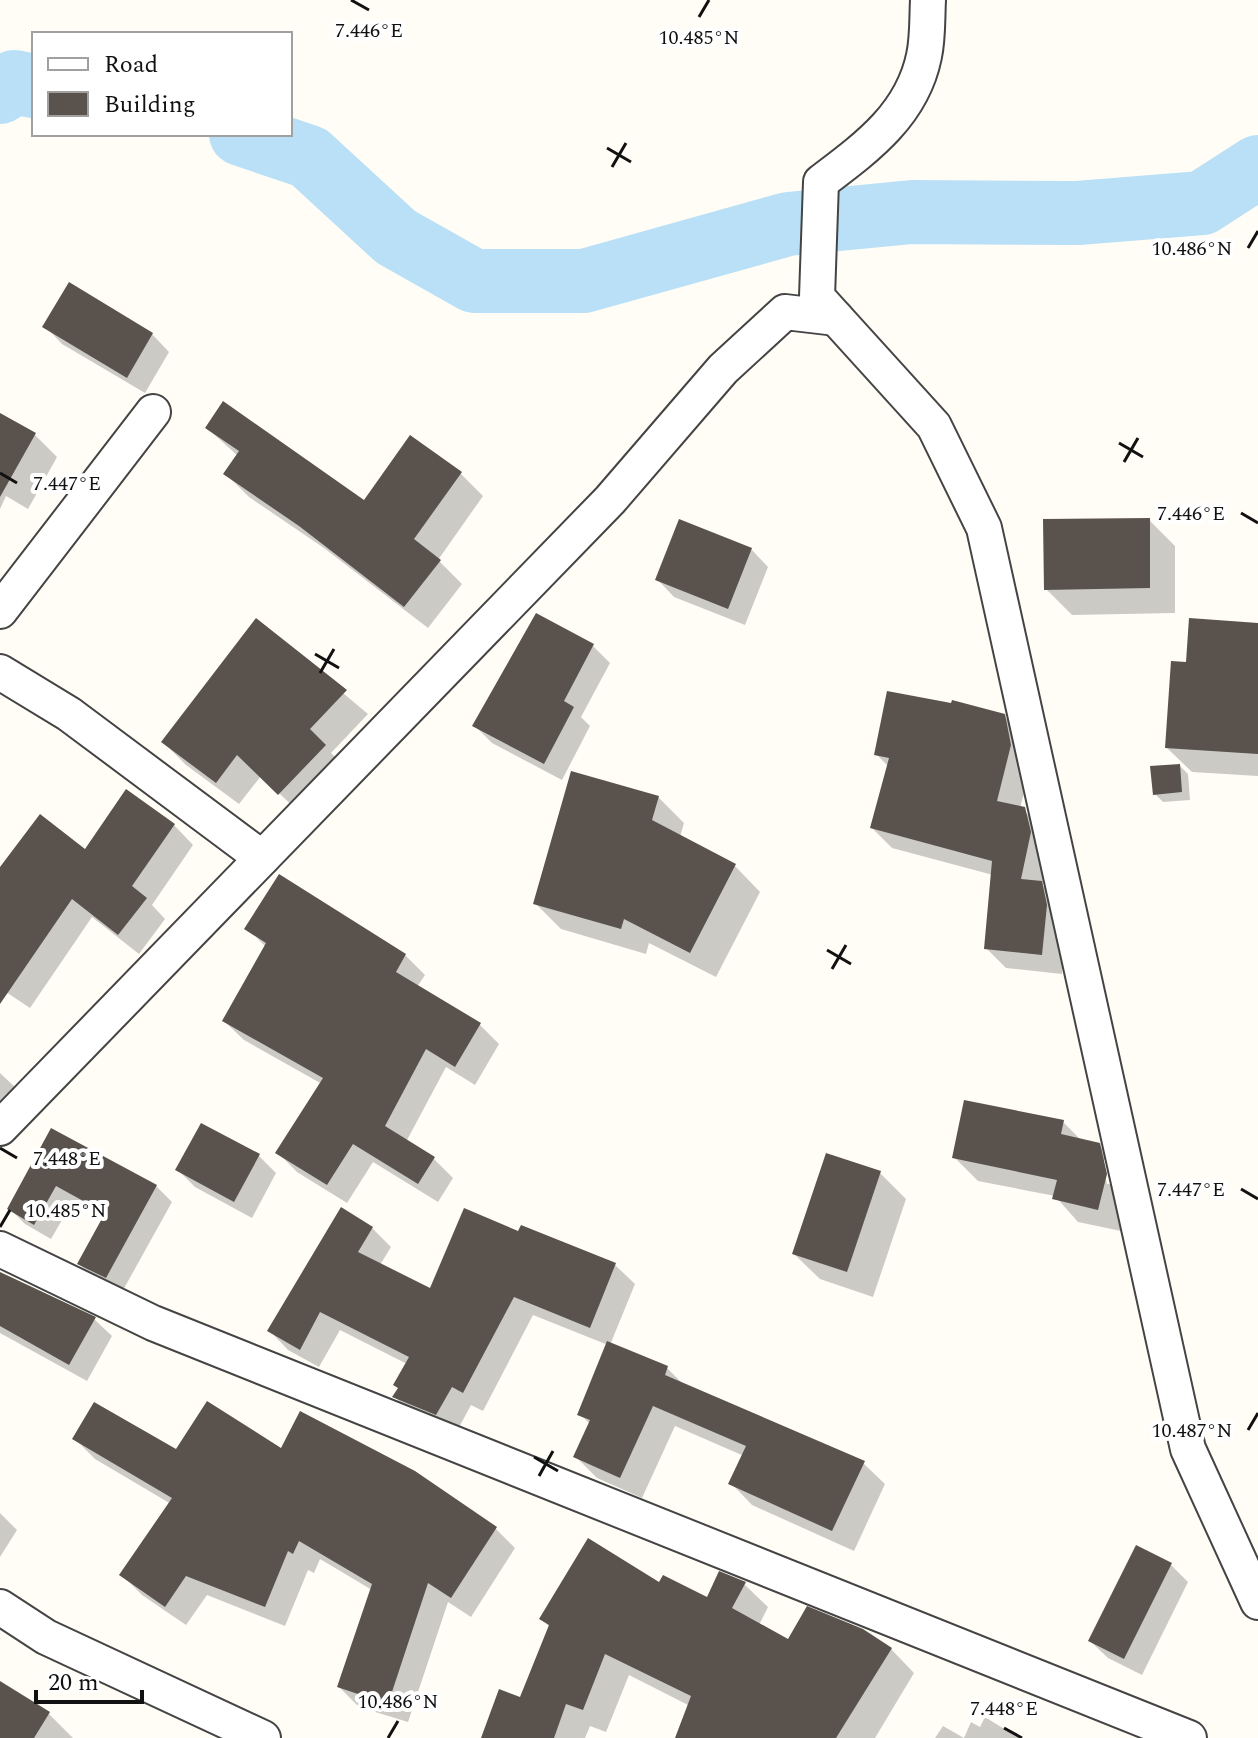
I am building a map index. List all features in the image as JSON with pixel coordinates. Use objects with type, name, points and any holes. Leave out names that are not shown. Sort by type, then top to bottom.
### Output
[{"type":"street","points":[[928,0],[924,57],[902,111],[871,144],[821,182],[827,308],[934,426],[984,528],[1188,1449],[1258,1602]]},
{"type":"street","points":[[0,1128],[610,500],[723,369],[785,312],[827,308]]},
{"type":"street","points":[[0,611],[153,412]]},
{"type":"street","points":[[0,672],[69,714],[262,858]]},
{"type":"street","points":[[0,1249],[153,1323],[1189,1738]]},
{"type":"street","points":[[0,1607],[46,1637],[263,1738]]},
{"type":"building","points":[[69,282],[153,333],[127,378],[42,327]]},
{"type":"building","points":[[223,401],[364,500],[410,435],[462,472],[414,539],[441,560],[404,607],[299,526],[223,474],[239,451],[205,428]]},
{"type":"building","points":[[0,413],[36,433],[0,497]]},
{"type":"building","points":[[1150,518],[1150,588],[1044,590],[1043,519]]},
{"type":"building","points":[[679,519],[752,548],[728,609],[655,580]]},
{"type":"building","points":[[536,613],[594,644],[564,701],[574,707],[544,764],[472,726]]},
{"type":"building","points":[[256,618],[347,690],[310,729],[326,745],[278,795],[237,755],[216,783],[161,742]]},
{"type":"building","points":[[1189,618],[1258,623],[1258,754],[1165,748],[1171,661],[1186,662]]},
{"type":"building","points":[[887,691],[951,703],[952,700],[1005,714],[1011,745],[997,801],[1025,807],[1031,832],[1021,879],[1042,881],[1047,905],[1042,955],[984,949],[992,861],[870,828],[889,758],[874,755]]},
{"type":"building","points":[[1180,764],[1182,792],[1153,795],[1150,766]]},
{"type":"building","points":[[571,771],[659,796],[652,820],[736,864],[690,953],[624,919],[621,929],[533,904]]},
{"type":"building","points":[[126,789],[175,824],[132,886],[147,898],[118,935],[72,899],[0,1004],[0,867],[40,814],[85,849]]},
{"type":"building","points":[[279,874],[406,954],[396,972],[481,1023],[455,1067],[426,1049],[385,1126],[435,1157],[418,1184],[353,1144],[327,1185],[275,1153],[323,1078],[222,1021],[266,943],[244,929]]},
{"type":"building","points":[[964,1100],[1064,1120],[1061,1134],[1100,1143],[1107,1174],[1098,1210],[1052,1199],[1057,1180],[952,1158]]},
{"type":"building","points":[[201,1123],[260,1154],[234,1202],[175,1170]]},
{"type":"building","points":[[51,1128],[157,1185],[106,1278],[77,1264],[105,1213],[56,1186],[34,1225],[7,1209]]},
{"type":"building","points":[[826,1153],[881,1171],[847,1272],[792,1254]]},
{"type":"building","points":[[341,1207],[373,1227],[358,1252],[430,1288],[464,1208],[518,1231],[521,1225],[616,1263],[590,1328],[514,1297],[463,1393],[452,1387],[436,1415],[392,1397],[398,1388],[393,1385],[409,1357],[320,1312],[300,1350],[267,1331]]},
{"type":"building","points":[[0,1272],[96,1317],[69,1365],[0,1326]]},
{"type":"building","points":[[607,1341],[668,1366],[665,1375],[865,1461],[832,1531],[728,1484],[746,1446],[653,1406],[620,1478],[573,1457],[590,1420],[577,1415]]},
{"type":"building","points":[[207,1401],[281,1448],[300,1411],[415,1471],[497,1527],[451,1598],[428,1583],[388,1704],[337,1687],[372,1584],[299,1541],[293,1554],[288,1551],[265,1607],[186,1576],[165,1607],[119,1575],[172,1498],[72,1439],[94,1402],[176,1449]]},
{"type":"building","points":[[588,1538],[659,1582],[663,1575],[707,1597],[719,1571],[746,1582],[732,1608],[788,1639],[807,1606],[863,1629],[892,1648],[836,1738],[675,1738],[691,1696],[605,1654],[583,1710],[566,1704],[554,1738],[481,1738],[499,1689],[520,1697],[549,1625],[539,1619]]},
{"type":"building","points":[[1136,1545],[1172,1563],[1124,1659],[1088,1641]]},
{"type":"building","points":[[0,1681],[50,1712],[34,1738],[0,1738]]},
{"type":"waterway","points":[[0,92],[14,82],[32,86]]},
{"type":"waterway","points":[[247,136],[309,157],[396,237],[474,281],[584,281],[788,224],[912,212],[1078,213],[1202,203],[1258,167]]}]
